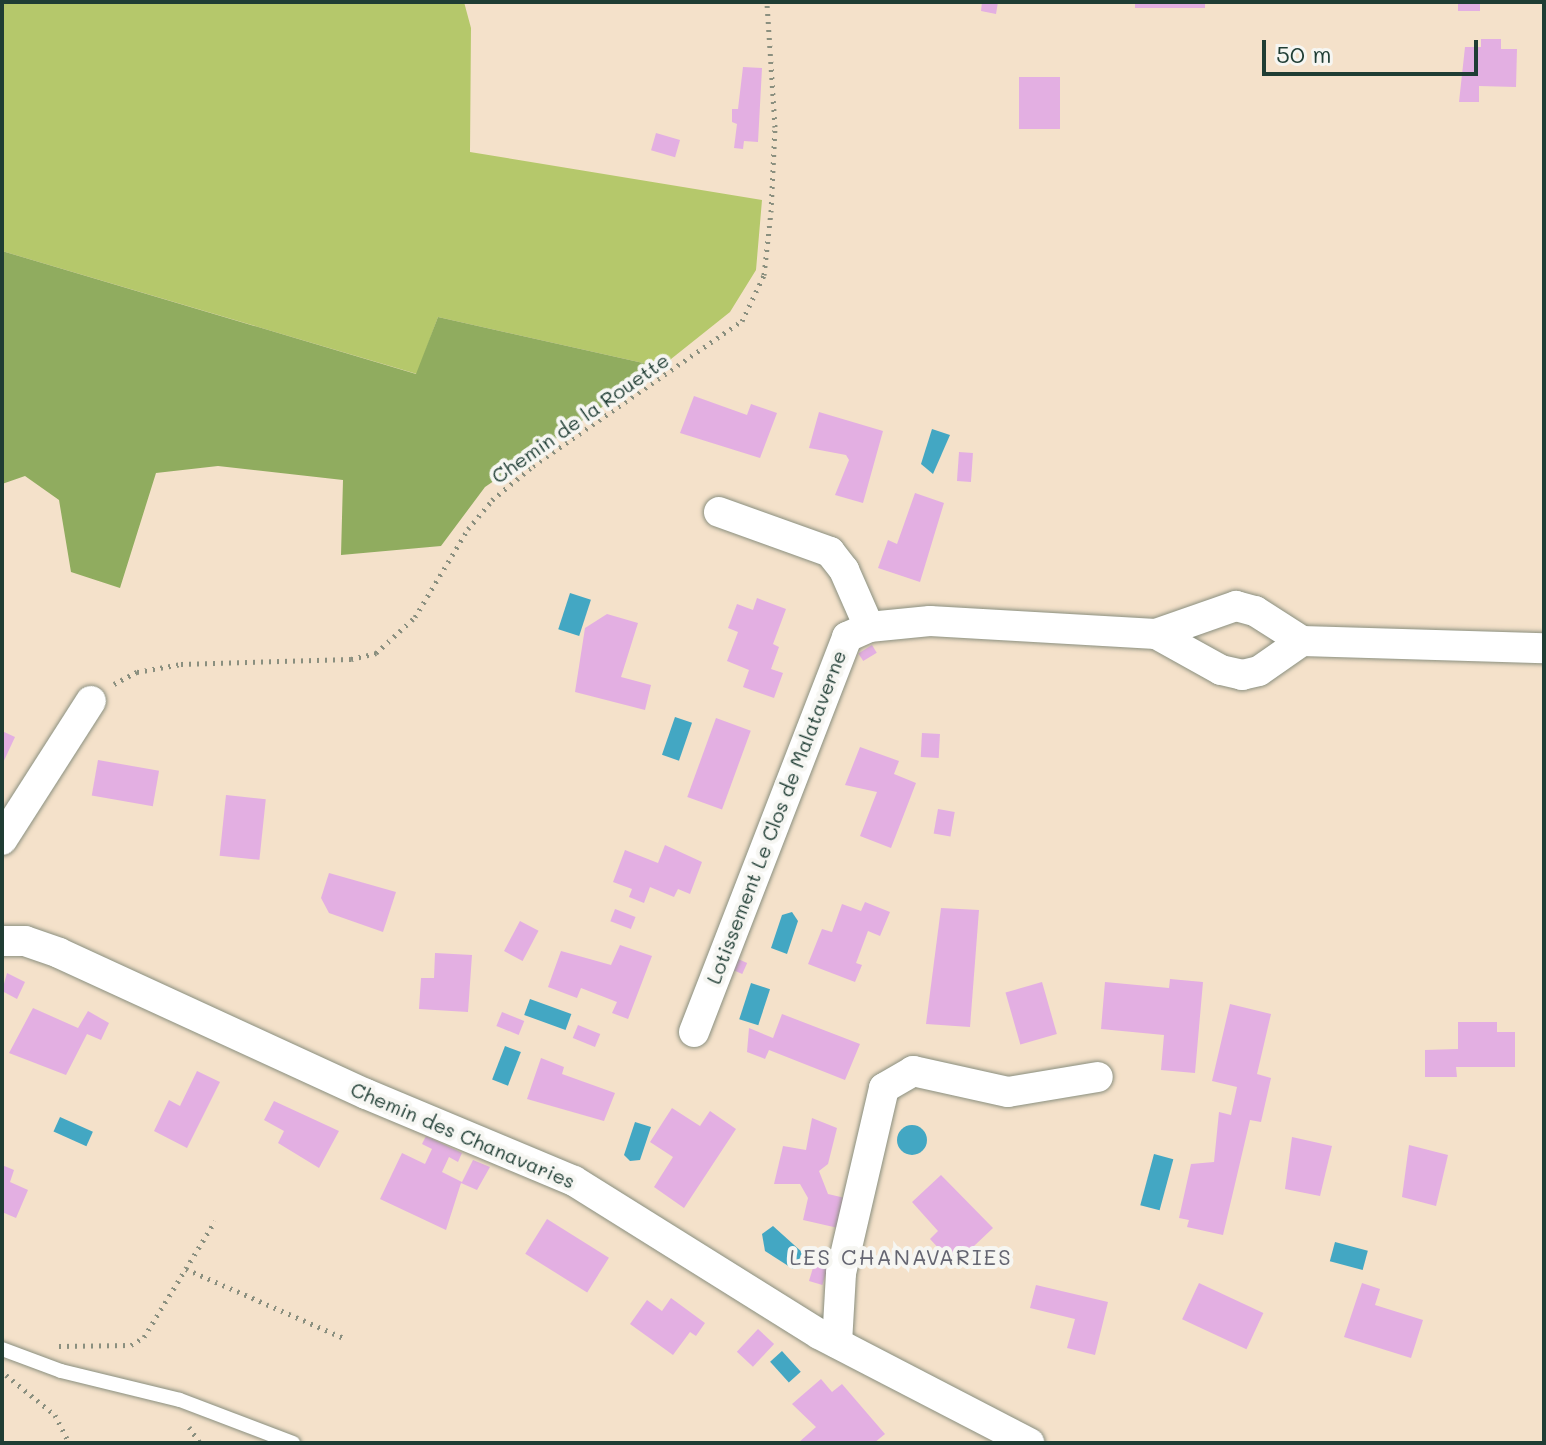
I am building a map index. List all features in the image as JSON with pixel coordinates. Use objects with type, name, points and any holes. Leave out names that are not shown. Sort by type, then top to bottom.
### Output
[{"type":"street","points":[[719,512],[830,552],[844,570],[869,627],[930,621],[1156,634],[1236,606],[1255,611],[1302,641],[1544,648]]},
{"type":"street","name":"Lotissement Le Clos de Malataverne","points":[[694,1032],[840,645],[869,627]]},
{"type":"street","points":[[1156,634],[1221,670],[1242,675],[1259,671],[1302,641]]},
{"type":"street","points":[[2,840],[91,701]]},
{"type":"street","name":"Chemin des Chanavaries","points":[[10,936],[193,1012],[366,1094],[574,1181],[837,1343],[1029,1443]]},
{"type":"street","points":[[837,1343],[843,1259],[880,1095],[890,1082],[920,1071],[1008,1092],[1098,1077]]},
{"type":"lane","points":[[2,1349],[61,1371],[139,1387],[293,1443]]},
{"type":"path","name":"Chemin de la Rouette","points":[[91,701],[137,672],[181,664],[351,659],[376,653],[415,617],[468,529],[492,500],[533,466],[742,321],[764,275],[771,212],[775,127],[767,2]]},
{"type":"path","points":[[19,1356],[37,1346],[131,1345],[144,1337],[215,1221]]},
{"type":"path","points":[[186,1269],[344,1338]]},
{"type":"path","points":[[2,1372],[55,1415],[69,1443]]},
{"type":"green space","points":[[2,2],[464,2],[471,28],[470,152],[762,200],[756,270],[730,312],[661,367],[438,317],[417,374],[2,251]]},
{"type":"green space","points":[[2,251],[416,374],[438,317],[661,367],[485,487],[441,546],[341,555],[343,480],[218,466],[156,473],[120,588],[71,572],[59,500],[25,476],[2,484]]},
{"type":"water","points":[[932,429],[950,435],[933,474],[921,464]]},
{"type":"water","points":[[570,593],[591,600],[579,636],[558,629]]},
{"type":"water","points":[[675,717],[692,723],[679,761],[662,755]]},
{"type":"water","points":[[792,912],[798,921],[787,954],[771,948],[782,915]]},
{"type":"water","points":[[751,983],[770,989],[758,1025],[739,1019]]},
{"type":"water","points":[[530,999],[571,1014],[566,1030],[524,1015]]},
{"type":"water","points":[[505,1046],[521,1052],[508,1086],[492,1080]]},
{"type":"water","points":[[60,1117],[93,1132],[86,1146],[53,1132]]},
{"type":"water","points":[[635,1122],[651,1127],[640,1160],[630,1161],[624,1155]]},
{"type":"water","points":[[912,1125],[923,1129],[927,1140],[923,1151],[912,1155],[901,1151],[897,1140],[901,1129]]},
{"type":"water","points":[[1154,1154],[1173,1159],[1160,1210],[1140,1205]]},
{"type":"water","points":[[773,1226],[803,1253],[793,1269],[765,1251],[762,1234]]},
{"type":"water","points":[[1335,1242],[1368,1251],[1363,1270],[1330,1261]]},
{"type":"water","points":[[782,1351],[801,1372],[789,1383],[770,1362]]},
{"type":"building","points":[[982,2],[998,2],[996,14],[981,11]]},
{"type":"building","points":[[1135,2],[1205,2],[1205,8],[1135,8]]},
{"type":"building","points":[[1458,2],[1480,2],[1480,11],[1458,11]]},
{"type":"building","points":[[1481,39],[1501,39],[1501,49],[1517,49],[1516,87],[1479,86],[1479,102],[1459,102],[1465,47],[1481,47]]},
{"type":"building","points":[[743,67],[762,68],[758,142],[744,141],[743,149],[734,148],[737,124],[732,122],[732,109],[738,109]]},
{"type":"building","points":[[1019,77],[1060,77],[1060,129],[1019,129]]},
{"type":"building","points":[[656,133],[680,140],[675,157],[651,150]]},
{"type":"building","points":[[694,396],[747,415],[751,404],[777,413],[760,458],[680,433]]},
{"type":"building","points":[[819,412],[883,431],[863,503],[835,495],[849,460],[846,455],[809,448]]},
{"type":"building","points":[[959,452],[973,453],[971,482],[957,481]]},
{"type":"building","points":[[915,493],[944,503],[920,582],[878,568],[888,540],[897,544]]},
{"type":"building","points":[[757,598],[786,609],[773,644],[779,647],[771,669],[783,673],[774,698],[743,687],[749,670],[727,661],[738,632],[728,628],[737,604],[753,610]]},
{"type":"building","points":[[607,614],[638,623],[621,677],[651,685],[645,710],[575,692],[585,628]]},
{"type":"building","points":[[872,645],[877,653],[863,661],[858,653]]},
{"type":"building","points":[[716,718],[751,731],[722,810],[687,797]]},
{"type":"building","points":[[2,731],[15,737],[2,765]]},
{"type":"building","points":[[922,733],[940,734],[939,758],[921,757]]},
{"type":"building","points":[[860,747],[899,761],[894,774],[916,783],[891,848],[860,836],[877,792],[845,785]]},
{"type":"building","points":[[98,760],[159,771],[153,806],[92,795]]},
{"type":"building","points":[[226,795],[266,799],[259,860],[220,856]]},
{"type":"building","points":[[938,809],[955,812],[950,837],[934,834]]},
{"type":"building","points":[[665,845],[702,862],[690,894],[678,889],[674,897],[650,887],[644,903],[629,897],[632,889],[613,882],[625,850],[658,863]]},
{"type":"building","points":[[329,873],[396,892],[383,932],[329,913],[321,898]]},
{"type":"building","points":[[865,902],[890,912],[880,936],[868,931],[856,963],[862,965],[855,982],[808,964],[822,929],[832,932],[842,904],[861,911]]},
{"type":"building","points":[[941,908],[979,910],[970,1027],[926,1024]]},
{"type":"building","points":[[615,909],[636,917],[631,929],[610,921]]},
{"type":"building","points":[[520,921],[539,931],[523,961],[504,951]]},
{"type":"building","points":[[620,945],[652,956],[628,1019],[612,1013],[617,1002],[581,988],[577,998],[548,987],[561,951],[611,965]]},
{"type":"building","points":[[435,953],[472,955],[468,1012],[419,1009],[421,978],[434,978]]},
{"type":"building","points":[[738,959],[747,963],[742,974],[733,970]]},
{"type":"building","points":[[7,973],[25,982],[17,999],[2,991]]},
{"type":"building","points":[[1170,979],[1203,982],[1195,1073],[1161,1070],[1164,1035],[1101,1029],[1105,982],[1169,988]]},
{"type":"building","points":[[1042,982],[1057,1034],[1020,1044],[1005,992]]},
{"type":"building","points":[[1230,1004],[1271,1014],[1257,1074],[1271,1078],[1261,1122],[1250,1120],[1223,1235],[1187,1227],[1189,1220],[1179,1218],[1191,1164],[1214,1162],[1219,1112],[1231,1115],[1237,1087],[1212,1081]]},
{"type":"building","points":[[33,1008],[78,1028],[88,1011],[109,1023],[101,1040],[87,1034],[66,1075],[9,1053]]},
{"type":"building","points":[[502,1012],[524,1021],[519,1035],[496,1026]]},
{"type":"building","points":[[782,1014],[860,1044],[845,1080],[769,1050],[765,1059],[747,1052],[749,1028],[773,1038]]},
{"type":"building","points":[[1458,1022],[1497,1022],[1497,1032],[1515,1032],[1515,1067],[1456,1067],[1457,1077],[1425,1077],[1425,1050],[1458,1049]]},
{"type":"building","points":[[578,1025],[600,1034],[595,1047],[573,1038]]},
{"type":"building","points":[[541,1058],[564,1067],[562,1074],[615,1093],[604,1121],[527,1099]]},
{"type":"building","points":[[197,1071],[220,1082],[187,1148],[154,1131],[169,1100],[180,1106]]},
{"type":"building","points":[[274,1101],[339,1131],[319,1168],[278,1143],[284,1131],[264,1120]]},
{"type":"building","points":[[672,1108],[700,1126],[710,1111],[736,1129],[684,1208],[654,1187],[673,1157],[650,1142]]},
{"type":"building","points":[[812,1118],[837,1128],[828,1164],[819,1171],[828,1194],[845,1198],[838,1228],[803,1220],[808,1198],[800,1184],[774,1184],[783,1146],[806,1150]]},
{"type":"building","points":[[426,1136],[462,1153],[458,1162],[449,1157],[442,1172],[462,1182],[473,1160],[490,1167],[477,1190],[461,1183],[446,1230],[380,1199],[402,1153],[425,1164],[432,1149],[422,1144]]},
{"type":"building","points":[[1292,1137],[1332,1146],[1320,1196],[1285,1189]]},
{"type":"building","points":[[1409,1145],[1448,1155],[1436,1206],[1402,1197]]},
{"type":"building","points":[[2,1165],[14,1170],[10,1182],[28,1190],[16,1218],[2,1212]]},
{"type":"building","points":[[941,1175],[993,1228],[954,1265],[930,1239],[938,1231],[912,1202]]},
{"type":"building","points":[[547,1219],[609,1258],[587,1292],[525,1254]]},
{"type":"building","points":[[816,1258],[829,1262],[822,1285],[809,1281]]},
{"type":"building","points":[[1199,1283],[1263,1313],[1246,1349],[1182,1319]]},
{"type":"building","points":[[1362,1283],[1380,1289],[1375,1305],[1423,1320],[1411,1358],[1344,1337]]},
{"type":"building","points":[[1036,1285],[1108,1302],[1095,1355],[1067,1348],[1075,1319],[1030,1308]]},
{"type":"building","points":[[671,1298],[705,1323],[696,1336],[690,1332],[673,1355],[630,1324],[647,1300],[662,1311]]},
{"type":"building","points":[[758,1329],[774,1344],[753,1367],[737,1352]]},
{"type":"building","points":[[821,1379],[832,1392],[842,1384],[885,1434],[874,1443],[798,1443],[816,1427],[792,1404]]},
{"type":"district","name":"LES CHANAVARIES","points":[[901,1257]]}]
